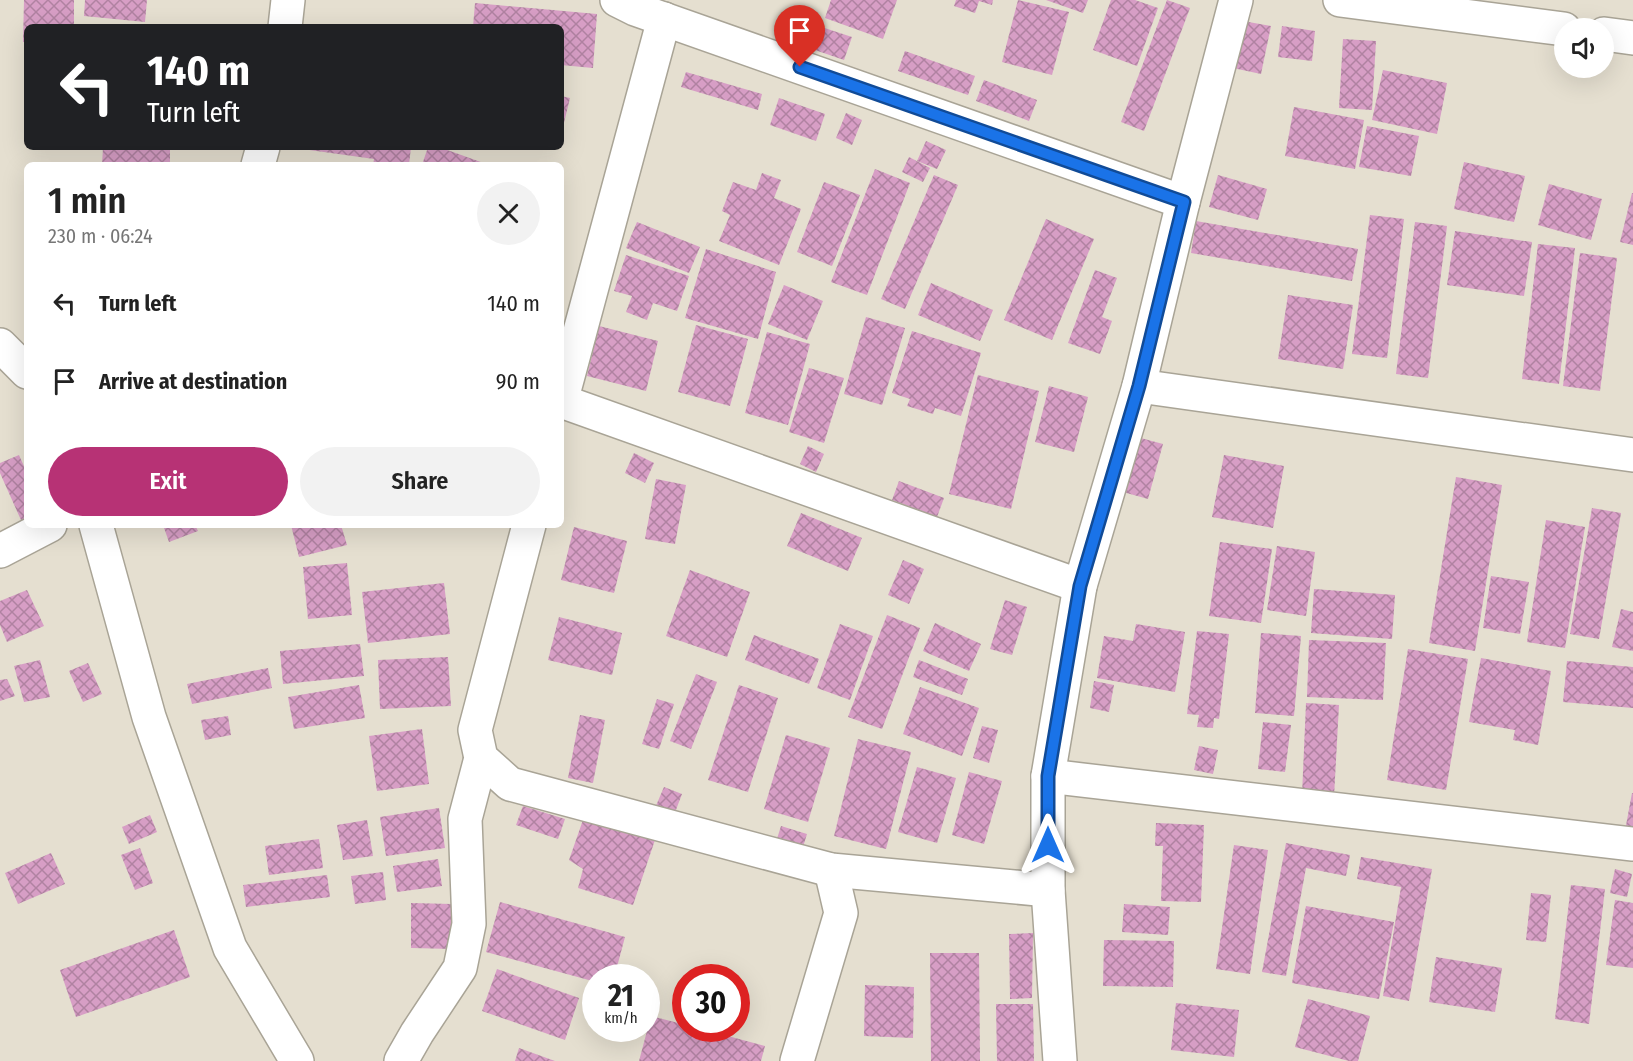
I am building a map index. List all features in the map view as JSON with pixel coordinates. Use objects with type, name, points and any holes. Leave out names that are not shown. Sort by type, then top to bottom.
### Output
[{"type":"street","points":[[285,24],[288,0]]},
{"type":"street","points":[[1060,1061],[1048,890],[1048,776],[1080,586],[1139,386],[1236,0]]},
{"type":"street","points":[[1340,0],[1554,28]]},
{"type":"street","points":[[564,386],[638,7],[1184,202]]},
{"type":"street","points":[[1614,35],[1633,38]]},
{"type":"street","points":[[0,345],[24,369]]},
{"type":"street","points":[[1139,386],[1633,455]]},
{"type":"street","points":[[564,402],[1080,586]]},
{"type":"street","points":[[0,551],[44,528]]},
{"type":"street","points":[[97,528],[149,717],[230,948],[297,1061]]},
{"type":"street","points":[[401,1061],[460,968],[469,924],[465,819],[481,758],[475,730],[528,528]]},
{"type":"street","points":[[481,758],[510,784],[831,870],[1048,890]]},
{"type":"street","points":[[1048,776],[1633,844]]},
{"type":"street","points":[[797,1061],[841,913],[831,870]]},
{"type":"building","points":[[24,0],[74,0],[74,24],[24,24],[23,42]]},
{"type":"building","points":[[85,0],[147,0],[145,22],[84,16]]},
{"type":"building","points":[[831,0],[897,0],[883,39],[825,18]]},
{"type":"building","points":[[956,0],[993,0],[992,5],[979,1],[975,13],[954,6]]},
{"type":"building","points":[[1018,0],[1069,12],[1052,75],[1002,62]]},
{"type":"building","points":[[1046,0],[1088,0],[1083,13]]},
{"type":"building","points":[[1111,0],[1135,0],[1158,8],[1137,66],[1093,50]]},
{"type":"building","points":[[1167,0],[1190,8],[1144,131],[1121,122]]},
{"type":"building","points":[[475,3],[597,14],[593,68],[564,65],[564,24],[473,24]]},
{"type":"building","points":[[791,17],[852,37],[844,60],[783,39]]},
{"type":"building","points":[[1243,21],[1271,26],[1261,74],[1233,68]]},
{"type":"building","points":[[1282,26],[1315,31],[1312,61],[1278,57]]},
{"type":"building","points":[[1343,39],[1376,41],[1372,110],[1339,108]]},
{"type":"building","points":[[905,51],[975,76],[968,95],[898,71]]},
{"type":"building","points":[[1383,70],[1447,83],[1437,134],[1372,120]]},
{"type":"building","points":[[686,72],[762,94],[758,110],[681,87]]},
{"type":"building","points":[[984,80],[1037,100],[1029,121],[976,101]]},
{"type":"building","points":[[564,97],[570,98],[564,123]]},
{"type":"building","points":[[779,98],[825,114],[816,141],[770,125]]},
{"type":"building","points":[[1294,107],[1364,120],[1355,169],[1285,156]]},
{"type":"building","points":[[846,113],[862,120],[852,145],[836,138]]},
{"type":"building","points":[[1367,126],[1419,136],[1411,176],[1359,167]]},
{"type":"building","points":[[926,141],[946,150],[937,169],[917,161]]},
{"type":"building","points":[[103,150],[170,150],[170,162],[102,162]]},
{"type":"building","points":[[309,150],[411,150],[409,162],[374,162],[374,159]]},
{"type":"building","points":[[427,150],[447,150],[481,162],[423,162]]},
{"type":"building","points":[[909,157],[930,168],[923,182],[902,172]]},
{"type":"building","points":[[1464,162],[1525,176],[1514,222],[1454,209]]},
{"type":"building","points":[[875,169],[910,183],[867,295],[831,282]]},
{"type":"building","points":[[762,173],[781,180],[774,198],[801,209],[779,265],[719,241],[730,215],[722,211],[733,182],[756,190]]},
{"type":"building","points":[[934,175],[958,185],[905,309],[881,299]]},
{"type":"building","points":[[1218,175],[1267,189],[1258,220],[1209,207]]},
{"type":"building","points":[[824,182],[860,195],[832,266],[797,252]]},
{"type":"building","points":[[1549,184],[1602,199],[1591,240],[1538,225]]},
{"type":"building","points":[[1633,193],[1633,245],[1620,242]]},
{"type":"building","points":[[1370,215],[1404,219],[1387,358],[1352,354]]},
{"type":"building","points":[[1046,219],[1094,239],[1052,340],[1004,320]]},
{"type":"building","points":[[1196,221],[1358,249],[1352,281],[1191,253]]},
{"type":"building","points":[[637,222],[700,247],[689,273],[626,248]]},
{"type":"building","points":[[1415,222],[1447,226],[1428,378],[1396,374]]},
{"type":"building","points":[[1455,231],[1532,242],[1524,296],[1447,285]]},
{"type":"building","points":[[1538,244],[1575,248],[1559,384],[1522,379]]},
{"type":"building","points":[[706,249],[776,272],[758,339],[685,318]]},
{"type":"building","points":[[1580,253],[1617,258],[1600,391],[1563,386]]},
{"type":"building","points":[[626,255],[689,276],[677,311],[653,303],[647,320],[626,312],[632,296],[614,291]]},
{"type":"building","points":[[1095,270],[1117,278],[1102,317],[1112,321],[1100,354],[1068,343]]},
{"type":"building","points":[[931,283],[993,310],[980,341],[918,315]]},
{"type":"building","points":[[784,285],[823,301],[807,340],[768,324]]},
{"type":"building","points":[[1288,295],[1353,305],[1343,369],[1278,359]]},
{"type":"building","points":[[866,317],[905,328],[882,405],[844,394]]},
{"type":"building","points":[[696,325],[748,339],[730,406],[678,392]]},
{"type":"building","points":[[599,326],[658,341],[646,391],[587,376]]},
{"type":"building","points":[[912,331],[981,353],[961,416],[935,408],[933,414],[907,406],[910,399],[892,393]]},
{"type":"building","points":[[767,332],[810,344],[788,425],[745,413]]},
{"type":"building","points":[[809,368],[844,378],[824,443],[789,432]]},
{"type":"building","points":[[978,375],[1039,391],[1011,509],[949,494]]},
{"type":"building","points":[[1049,386],[1088,397],[1074,452],[1035,442]]},
{"type":"building","points":[[1137,437],[1163,444],[1148,499],[1123,492]]},
{"type":"building","points":[[808,446],[824,454],[816,472],[800,464]]},
{"type":"building","points":[[634,453],[654,463],[645,483],[625,473]]},
{"type":"building","points":[[19,455],[24,466],[24,527],[0,473],[0,463]]},
{"type":"building","points":[[1224,455],[1284,466],[1273,528],[1212,517]]},
{"type":"building","points":[[1456,477],[1502,485],[1475,651],[1429,643]]},
{"type":"building","points":[[656,479],[686,485],[675,544],[645,539]]},
{"type":"building","points":[[899,481],[944,498],[937,517],[892,500]]},
{"type":"building","points":[[1592,508],[1621,513],[1599,639],[1570,634]]},
{"type":"building","points":[[801,513],[862,538],[848,571],[787,546]]},
{"type":"building","points":[[1546,520],[1585,527],[1565,648],[1527,642]]},
{"type":"building","points":[[574,527],[627,541],[614,593],[561,580]]},
{"type":"building","points":[[164,528],[196,528],[198,531],[169,542]]},
{"type":"building","points":[[292,528],[342,528],[347,545],[299,557]]},
{"type":"building","points":[[1220,542],[1272,549],[1261,623],[1209,616]]},
{"type":"building","points":[[1277,546],[1315,552],[1306,616],[1267,610]]},
{"type":"building","points":[[903,560],[924,569],[909,604],[888,595]]},
{"type":"building","points":[[347,563],[352,615],[308,619],[303,567]]},
{"type":"building","points":[[690,570],[750,592],[727,657],[666,636]]},
{"type":"building","points":[[1491,576],[1529,582],[1520,634],[1483,628]]},
{"type":"building","points":[[444,583],[450,634],[368,643],[362,592]]},
{"type":"building","points":[[1314,589],[1395,595],[1392,639],[1311,633]]},
{"type":"building","points":[[27,590],[44,626],[7,642],[0,625],[0,601]]},
{"type":"building","points":[[1005,600],[1027,607],[1012,655],[990,649]]},
{"type":"building","points":[[1621,609],[1633,612],[1633,651],[1612,647]]},
{"type":"building","points":[[887,615],[920,628],[882,729],[848,717]]},
{"type":"building","points":[[559,617],[622,633],[612,675],[548,660]]},
{"type":"building","points":[[935,623],[981,644],[969,671],[923,651]]},
{"type":"building","points":[[840,624],[873,636],[850,700],[817,688]]},
{"type":"building","points":[[1136,624],[1185,632],[1175,692],[1097,678],[1104,636],[1133,641]]},
{"type":"building","points":[[1197,631],[1229,634],[1219,719],[1214,718],[1213,728],[1197,727],[1199,715],[1187,714]]},
{"type":"building","points":[[1261,633],[1301,636],[1294,716],[1255,713]]},
{"type":"building","points":[[754,635],[819,659],[809,684],[745,660]]},
{"type":"building","points":[[1309,640],[1386,643],[1383,700],[1307,697]]},
{"type":"building","points":[[360,644],[364,676],[283,684],[280,651]]},
{"type":"building","points":[[1408,649],[1468,659],[1446,790],[1387,780]]},
{"type":"building","points":[[448,657],[451,706],[380,709],[378,660]]},
{"type":"building","points":[[1481,658],[1551,671],[1538,745],[1513,740],[1515,730],[1469,722]]},
{"type":"building","points":[[40,660],[50,697],[24,702],[14,666]]},
{"type":"building","points":[[919,660],[968,679],[962,695],[913,677]]},
{"type":"building","points":[[1567,661],[1633,667],[1633,708],[1563,702]]},
{"type":"building","points":[[88,663],[102,694],[83,702],[69,671]]},
{"type":"building","points":[[268,668],[272,688],[192,704],[187,684]]},
{"type":"building","points":[[696,674],[717,682],[691,749],[670,741]]},
{"type":"building","points":[[7,679],[15,696],[0,701],[0,680]]},
{"type":"building","points":[[1094,681],[1114,685],[1109,712],[1090,708]]},
{"type":"building","points":[[359,685],[365,718],[294,729],[288,697]]},
{"type":"building","points":[[739,685],[778,698],[748,792],[708,780]]},
{"type":"building","points":[[920,687],[979,708],[962,756],[903,734]]},
{"type":"building","points":[[657,699],[674,704],[659,749],[642,744]]},
{"type":"building","points":[[1306,703],[1339,705],[1334,797],[1302,795]]},
{"type":"building","points":[[580,715],[605,720],[593,783],[568,778]]},
{"type":"building","points":[[228,716],[231,735],[205,740],[201,720]]},
{"type":"building","points":[[1263,722],[1291,725],[1285,772],[1258,769]]},
{"type":"building","points":[[982,726],[998,730],[989,763],[973,758]]},
{"type":"building","points":[[422,729],[429,784],[377,791],[369,736]]},
{"type":"building","points":[[786,735],[830,748],[808,822],[764,809]]},
{"type":"building","points":[[858,739],[911,752],[886,849],[834,836]]},
{"type":"building","points":[[1199,746],[1218,750],[1213,774],[1194,770]]},
{"type":"building","points":[[917,767],[956,778],[937,843],[898,832]]},
{"type":"building","points":[[969,772],[1002,781],[984,844],[952,835]]},
{"type":"building","points":[[664,787],[682,794],[674,815],[655,808]]},
{"type":"building","points":[[1633,793],[1633,838],[1624,836]]},
{"type":"building","points":[[523,806],[565,819],[558,839],[516,825]]},
{"type":"building","points":[[439,808],[445,848],[386,856],[380,817]]},
{"type":"building","points":[[150,815],[157,832],[129,844],[122,827]]},
{"type":"building","points":[[584,817],[655,840],[633,905],[578,888],[583,869],[569,860]]},
{"type":"building","points":[[367,820],[373,856],[343,860],[337,825]]},
{"type":"building","points":[[1156,823],[1204,825],[1201,902],[1161,901],[1163,846],[1155,846]]},
{"type":"building","points":[[781,826],[807,834],[802,850],[776,842]]},
{"type":"building","points":[[319,839],[323,868],[269,875],[265,846]]},
{"type":"building","points":[[1286,843],[1350,855],[1346,876],[1306,868],[1286,976],[1262,972]]},
{"type":"building","points":[[1234,845],[1268,850],[1250,974],[1216,969]]},
{"type":"building","points":[[140,848],[153,883],[135,890],[121,855]]},
{"type":"building","points":[[51,853],[65,884],[18,904],[5,873]]},
{"type":"building","points":[[1361,857],[1432,869],[1409,1001],[1383,996],[1401,887],[1357,879]]},
{"type":"building","points":[[438,859],[442,886],[397,892],[393,866]]},
{"type":"building","points":[[1615,869],[1632,874],[1627,897],[1610,893]]},
{"type":"building","points":[[383,872],[386,900],[355,904],[351,876]]},
{"type":"building","points":[[327,875],[330,897],[246,907],[243,885]]},
{"type":"building","points":[[1571,885],[1605,889],[1589,1024],[1555,1019]]},
{"type":"building","points":[[1531,893],[1551,895],[1546,942],[1526,940]]},
{"type":"building","points":[[1615,900],[1633,903],[1633,968],[1606,965]]},
{"type":"building","points":[[500,902],[625,937],[618,964],[582,964],[582,978],[486,952]]},
{"type":"building","points":[[411,903],[452,904],[453,949],[411,948]]},
{"type":"building","points":[[1124,904],[1170,907],[1168,935],[1122,932]]},
{"type":"building","points":[[1306,906],[1394,922],[1379,999],[1292,983]]},
{"type":"building","points":[[174,930],[190,977],[76,1017],[60,970]]},
{"type":"building","points":[[1033,933],[1032,998],[1010,999],[1009,934]]},
{"type":"building","points":[[1104,940],[1174,941],[1173,987],[1103,986]]},
{"type":"building","points":[[930,953],[979,953],[980,1061],[931,1061]]},
{"type":"building","points":[[1436,957],[1502,968],[1495,1012],[1429,1002]]},
{"type":"building","points":[[497,969],[579,998],[565,1040],[482,1011]]},
{"type":"building","points":[[865,985],[914,987],[913,1038],[864,1036]]},
{"type":"building","points":[[1308,999],[1370,1016],[1358,1061],[1349,1061],[1295,1047]]},
{"type":"building","points":[[1176,1003],[1239,1010],[1234,1057],[1171,1050]]},
{"type":"building","points":[[996,1004],[1033,1004],[1034,1061],[997,1061]]},
{"type":"building","points":[[660,1018],[672,1021],[672,1042],[750,1042],[765,1046],[761,1061],[639,1061],[644,1042],[660,1042]]},
{"type":"building","points":[[519,1048],[555,1061],[515,1061]]},
{"type":"route","points":[[800,67],[1184,202],[1139,386],[1080,586],[1048,776],[1048,845]]}]
